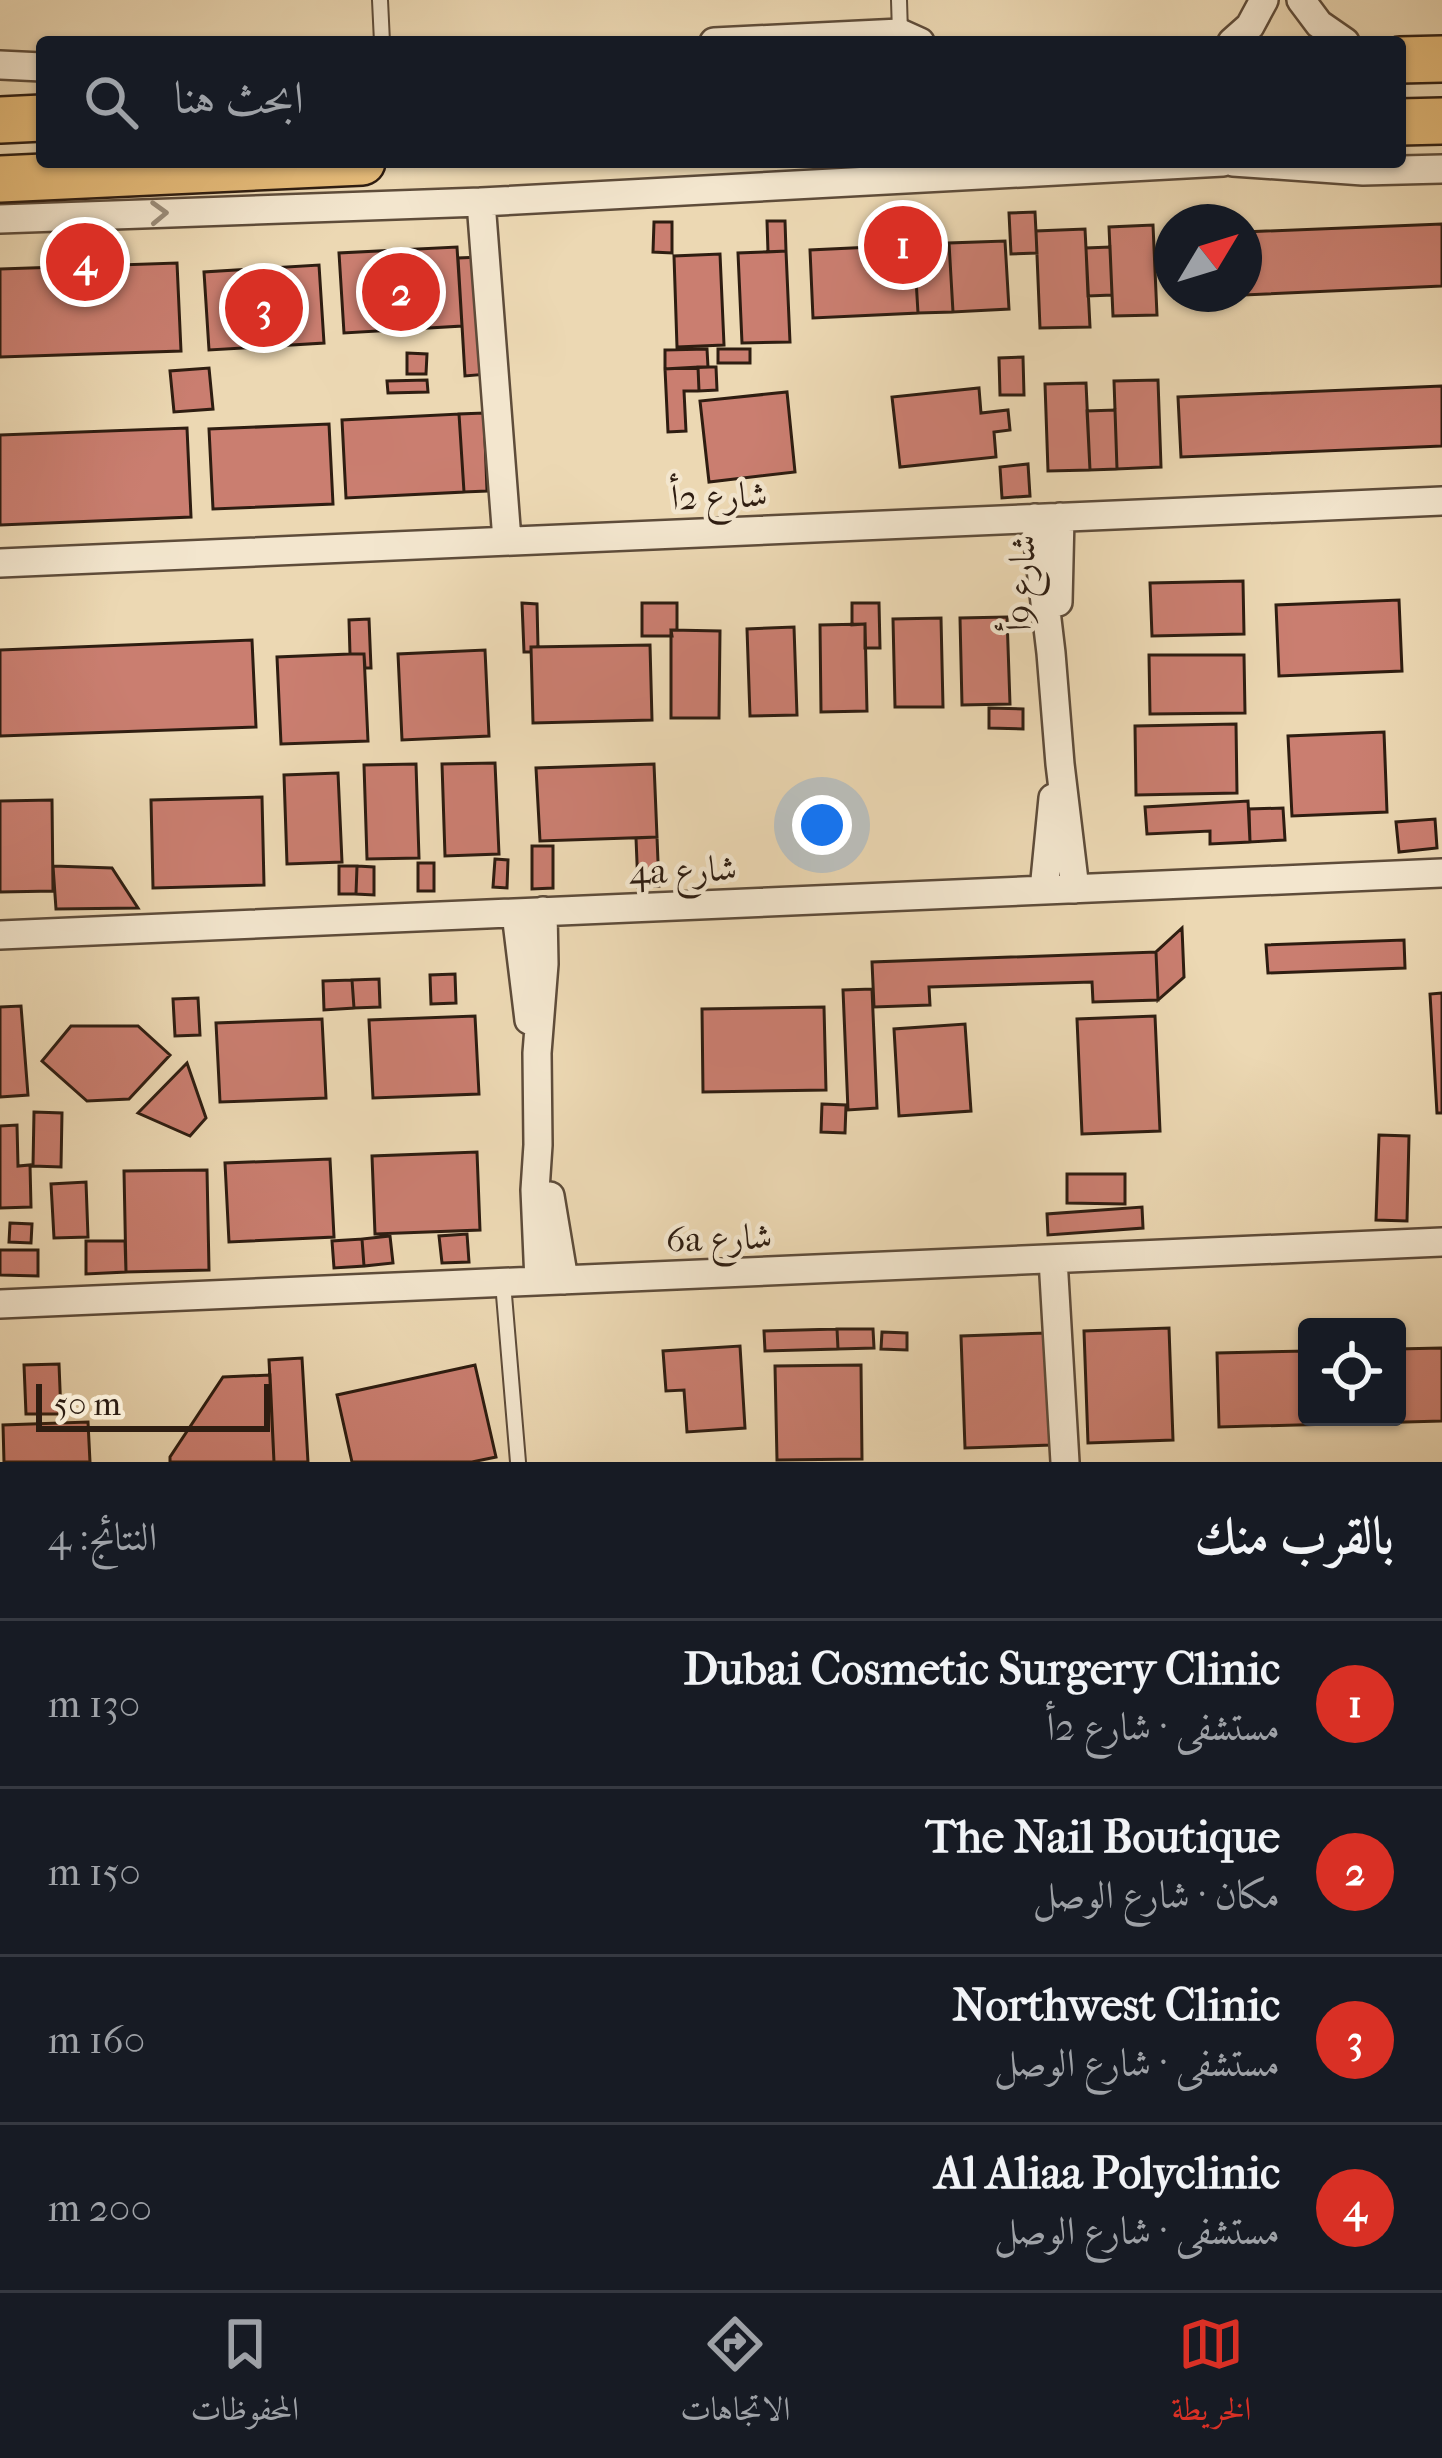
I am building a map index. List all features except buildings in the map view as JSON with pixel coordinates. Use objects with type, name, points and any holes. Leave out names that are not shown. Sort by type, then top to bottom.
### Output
[{"type":"main road","points":[[1406,60],[1442,59]]},
{"type":"main road","points":[[0,120],[36,118]]},
{"type":"main road","points":[[1406,122],[1442,121]]},
{"type":"main road","points":[[0,179],[234,168]]},
{"type":"street","points":[[1239,36],[1264,0]]},
{"type":"street","points":[[1301,0],[1319,24],[1337,36]]},
{"type":"street","points":[[0,65],[36,67]]},
{"type":"street","points":[[0,219],[481,202],[1112,168]]},
{"type":"street","points":[[1320,168],[1442,169]]},
{"type":"street","points":[[481,202],[507,540]]},
{"type":"street","name":"شارع 2أ","points":[[0,563],[1442,501]]},
{"type":"street","name":"شارع 9أ","points":[[1047,518],[1060,764],[1075,889]]},
{"type":"street","name":"شارع 9أ","points":[[1044,890],[1060,764]]},
{"type":"street","name":"4a شارع","points":[[0,935],[1442,873]]},
{"type":"street","points":[[530,912],[543,994],[537,1053],[536,1190],[552,1281]]},
{"type":"street","name":"6a شارع","points":[[0,1304],[1442,1242]]},
{"type":"street","points":[[1053,1259],[1065,1462]]},
{"type":"lane","points":[[380,0],[382,36]]},
{"type":"lane","points":[[899,0],[909,36]]},
{"type":"lane","points":[[503,1282],[518,1462]]},
{"type":"place","name":"Dubai Cosmetic Surgery Clinic","points":[[903,245]]},
{"type":"place","name":"Al Aliaa Polyclinic","points":[[85,262]]},
{"type":"place","name":"The Nail Boutique","points":[[401,292]]},
{"type":"place","name":"Northwest Clinic","points":[[264,308]]}]
